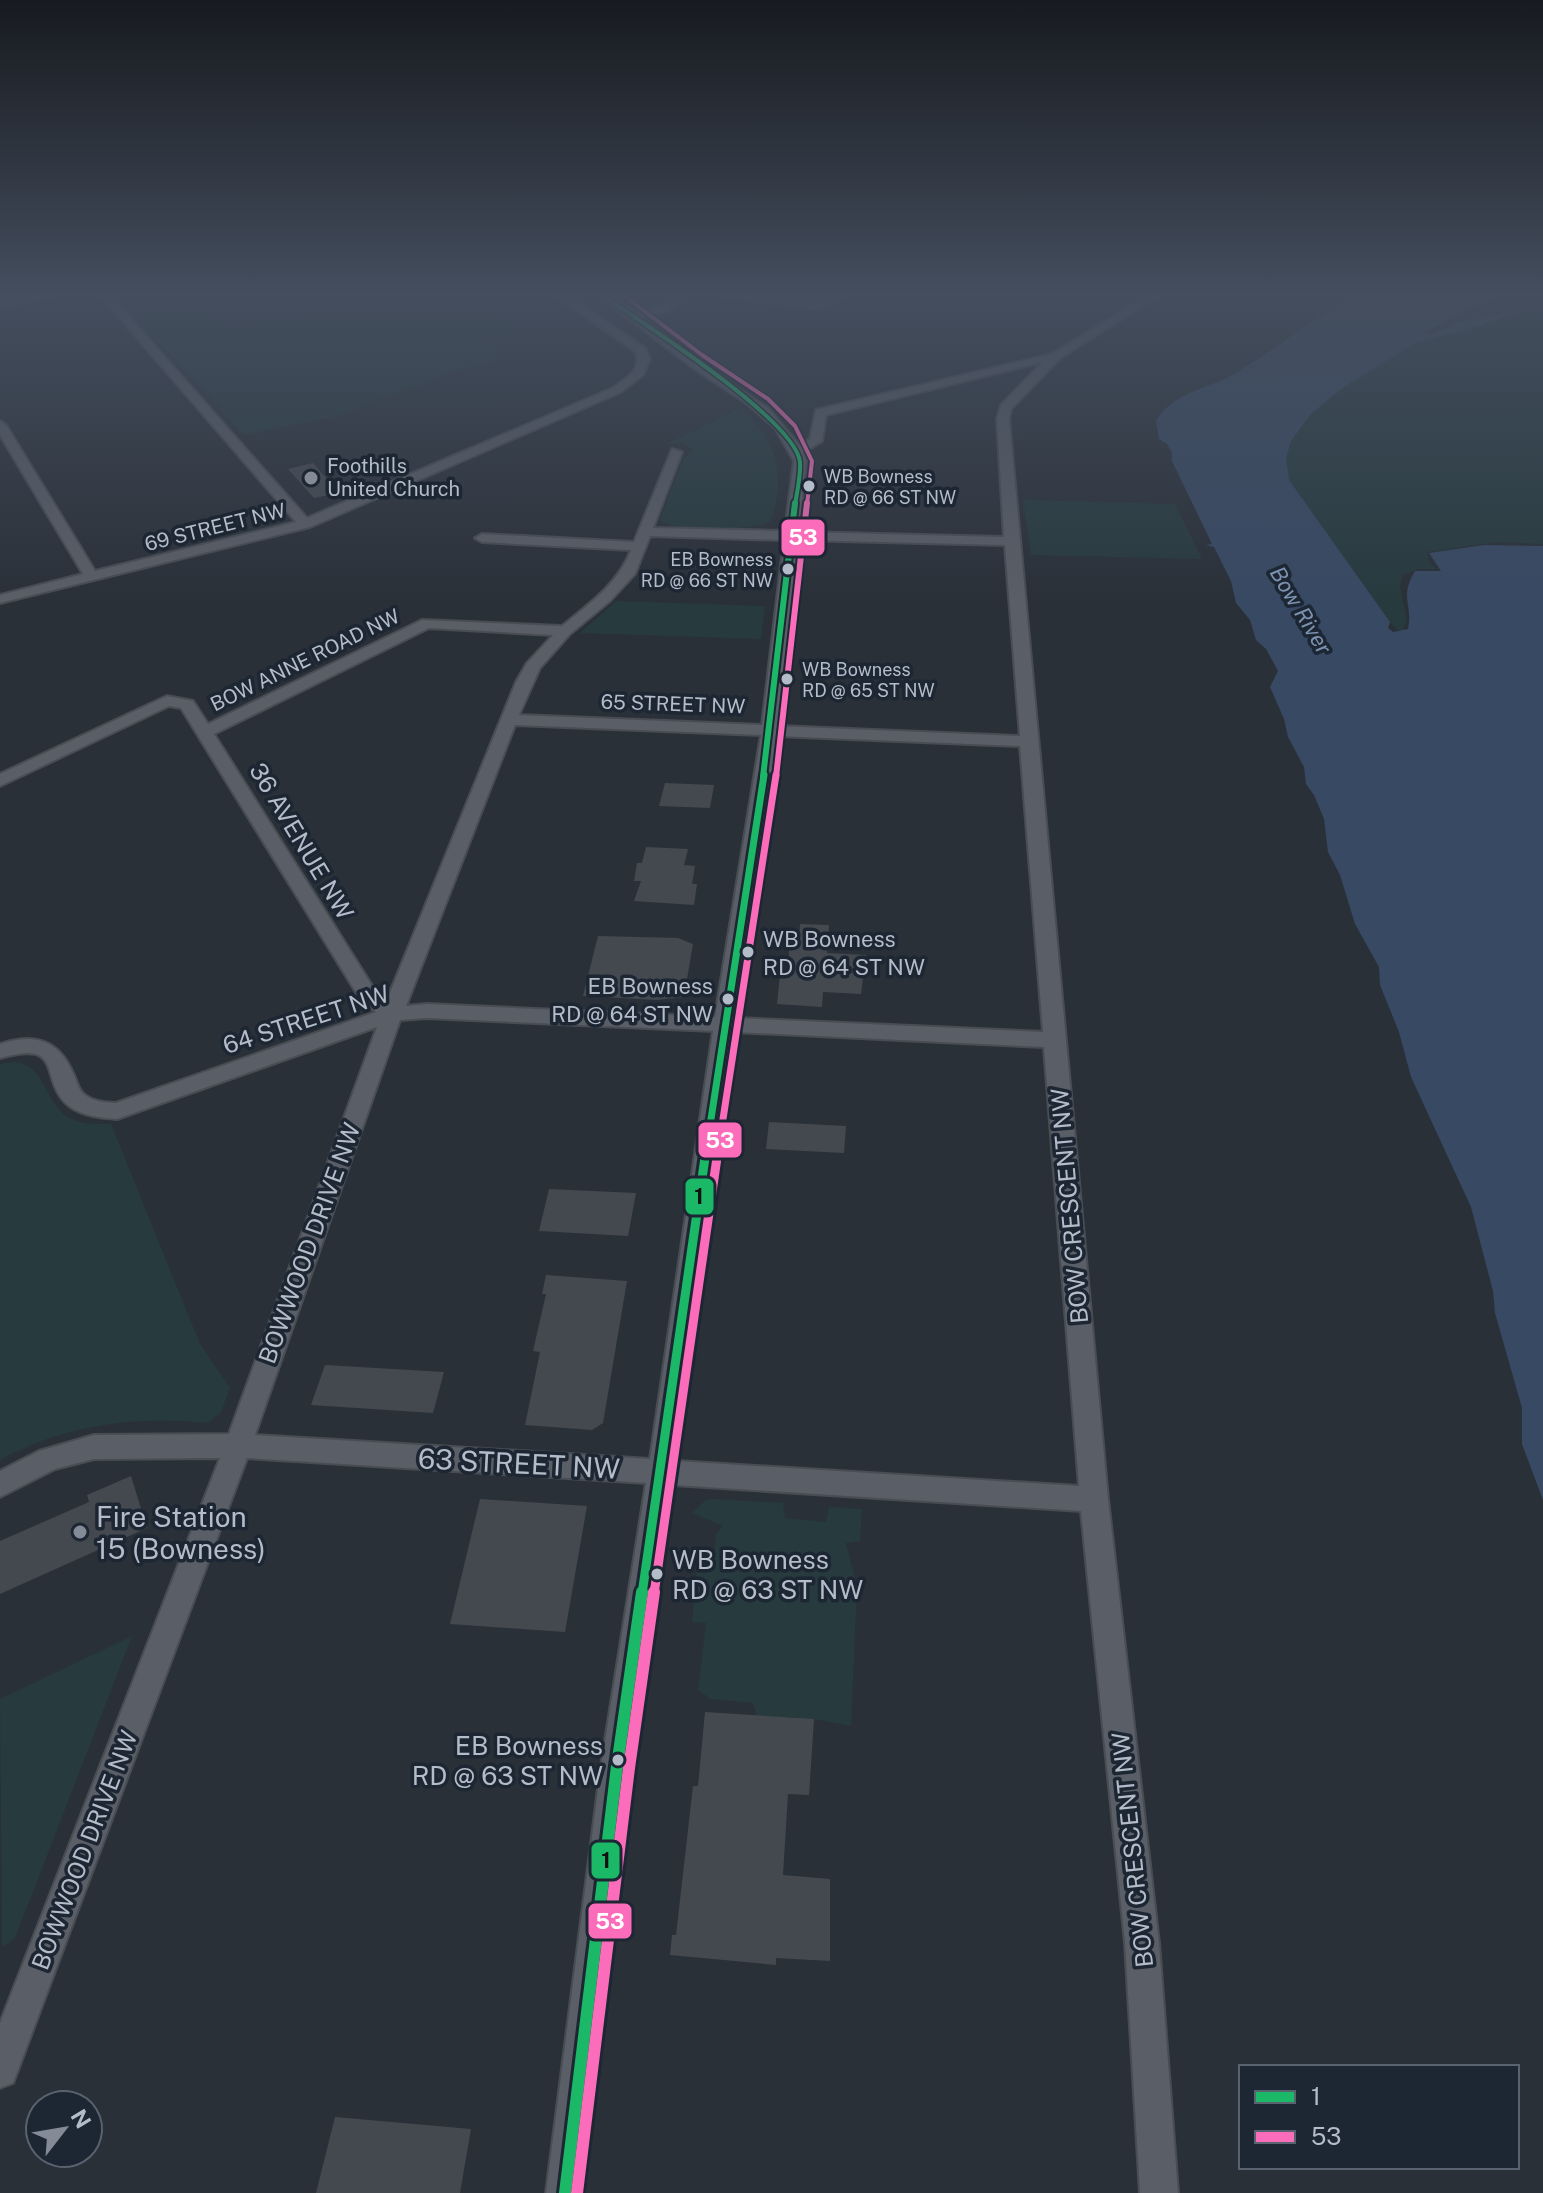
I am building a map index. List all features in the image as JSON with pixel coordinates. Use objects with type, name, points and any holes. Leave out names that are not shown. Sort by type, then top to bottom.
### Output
[{"type":"street","points":[[193,396],[305,524]]},
{"type":"street","name":"69 STREET NW","points":[[0,599],[305,524],[602,396]]},
{"type":"street","points":[[565,2193],[617,1766],[724,1025],[770,730],[793,535],[800,461],[797,451],[786,432],[744,396]]},
{"type":"street","points":[[797,451],[816,441],[820,413],[887,396]]},
{"type":"street","name":"BOW CRESCENT NW","points":[[1002,397],[1011,541],[1053,1040],[1094,1499],[1142,1943],[1159,2193]]},
{"type":"street","points":[[0,425],[92,578]]},
{"type":"street","name":"BOWWOOD DRIVE NW","points":[[0,2070],[238,1446],[392,1014],[508,720],[533,666],[565,631],[630,571],[676,452]]},
{"type":"street","points":[[482,538],[642,539],[793,535],[1011,541]]},
{"type":"street","name":"BOW ANNE ROAD NW","points":[[206,731],[427,623],[565,631]]},
{"type":"street","name":"36 AVENUE NW","points":[[0,781],[167,701],[187,704],[367,995],[392,1014]]},
{"type":"street","name":"65 STREET NW","points":[[508,720],[1028,741]]},
{"type":"street","name":"64 STREET NW","points":[[0,1051],[21,1045],[47,1048],[56,1058],[76,1100],[92,1108],[117,1111],[392,1014],[427,1011],[1053,1040]]},
{"type":"street","name":"63 STREET NW","points":[[0,1485],[49,1459],[94,1447],[238,1446],[1094,1499]]},
{"type":"green space","points":[[209,396],[388,396],[336,416],[244,435]]},
{"type":"green space","points":[[1302,396],[1543,396],[1543,544],[1496,542],[1428,552],[1428,560],[1436,569],[1418,569],[1402,575],[1400,587],[1407,620],[1403,630],[1398,630],[1390,622],[1388,628],[1393,632],[1391,634],[1225,443]]},
{"type":"green space","points":[[740,408],[763,432],[775,458],[778,488],[771,521],[749,527],[718,529],[663,523],[660,519],[683,460],[693,450],[683,443],[666,444]]},
{"type":"green space","points":[[1023,500],[1175,504],[1202,559],[1031,555]]},
{"type":"green space","points":[[616,601],[765,606],[761,639],[580,633]]},
{"type":"green space","points":[[14,1062],[34,1071],[64,1114],[83,1123],[111,1124],[200,1344],[230,1388],[221,1412],[208,1423],[154,1420],[101,1425],[49,1438],[0,1460],[0,1064]]},
{"type":"green space","points":[[706,1500],[783,1503],[785,1518],[826,1522],[829,1507],[862,1509],[860,1541],[846,1543],[857,1587],[851,1726],[814,1719],[757,1716],[753,1703],[711,1699],[698,1690],[706,1623],[692,1622],[698,1556],[714,1558],[716,1534],[723,1526],[692,1513]]},
{"type":"green space","points":[[132,1636],[15,1938],[2,1947],[0,1699]]},
{"type":"water","name":"Bow River","points":[[1332,396],[1311,414],[1291,441],[1286,458],[1289,480],[1390,622],[1388,628],[1393,632],[1408,629],[1407,594],[1415,571],[1441,571],[1429,553],[1484,545],[1543,546],[1543,1500],[1522,1444],[1522,1408],[1495,1313],[1493,1291],[1471,1207],[1411,1077],[1399,1032],[1380,985],[1379,967],[1355,924],[1340,875],[1328,852],[1324,819],[1306,784],[1304,767],[1288,737],[1270,687],[1278,671],[1266,649],[1256,640],[1250,620],[1236,603],[1231,581],[1214,547],[1206,545],[1212,544],[1172,461],[1172,453],[1167,444],[1159,439],[1156,421],[1181,397]]},
{"type":"building","name":"Foothills United Church","points":[[313,463],[339,493],[314,498],[288,469]]},
{"type":"building","points":[[665,783],[714,785],[710,808],[659,806]]},
{"type":"building","points":[[646,847],[688,849],[684,865],[695,866],[692,884],[697,884],[694,905],[634,901],[641,881],[634,881],[637,863],[642,863]]},
{"type":"building","points":[[800,924],[829,925],[827,953],[866,955],[861,994],[823,992],[822,1007],[777,1004],[780,975],[787,976],[790,941],[799,941]]},
{"type":"building","points":[[598,936],[678,938],[693,944],[684,997],[656,1000],[583,996]]},
{"type":"building","points":[[769,1122],[846,1126],[844,1153],[766,1149]]},
{"type":"building","points":[[549,1189],[636,1193],[628,1236],[539,1231]]},
{"type":"building","points":[[546,1275],[627,1281],[603,1423],[592,1430],[525,1425],[540,1352],[533,1351],[546,1294],[542,1294]]},
{"type":"building","points":[[325,1365],[444,1372],[433,1413],[311,1405]]},
{"type":"building","name":"Fire Station 15 (Bowness)","points":[[131,1476],[147,1528],[0,1594],[0,1541],[89,1502],[87,1495]]},
{"type":"building","points":[[480,1499],[587,1506],[565,1632],[450,1624]]},
{"type":"building","points":[[705,1712],[814,1719],[809,1795],[788,1794],[783,1875],[830,1879],[830,1961],[776,1958],[776,1965],[670,1955],[672,1935],[676,1935],[693,1786],[698,1786]]},
{"type":"building","points":[[335,2117],[471,2129],[460,2193],[316,2193]]},
{"type":"transit line","name":"1","points":[[565,2193],[617,1766],[724,1025],[766,761],[800,461],[791,442],[765,412],[743,396]]},
{"type":"transit line","name":"53","points":[[577,2193],[629,1768],[736,1027],[778,762],[812,461],[795,426],[764,396]]},
{"type":"place","name":"Foothills United Church","points":[[311,478]]},
{"type":"place","name":"WB Bowness RD @ 66 ST NW","points":[[809,486]]},
{"type":"place","name":"EB Bowness RD @ 66 ST NW","points":[[788,569]]},
{"type":"place","name":"WB Bowness RD @ 65 ST NW","points":[[787,679]]},
{"type":"place","name":"WB Bowness RD @ 64 ST NW","points":[[748,952]]},
{"type":"place","name":"EB Bowness RD @ 64 ST NW","points":[[728,999]]},
{"type":"place","name":"Fire Station 15 (Bowness)","points":[[80,1532]]},
{"type":"place","name":"WB Bowness RD @ 63 ST NW","points":[[657,1574]]},
{"type":"place","name":"EB Bowness RD @ 63 ST NW","points":[[618,1760]]}]
